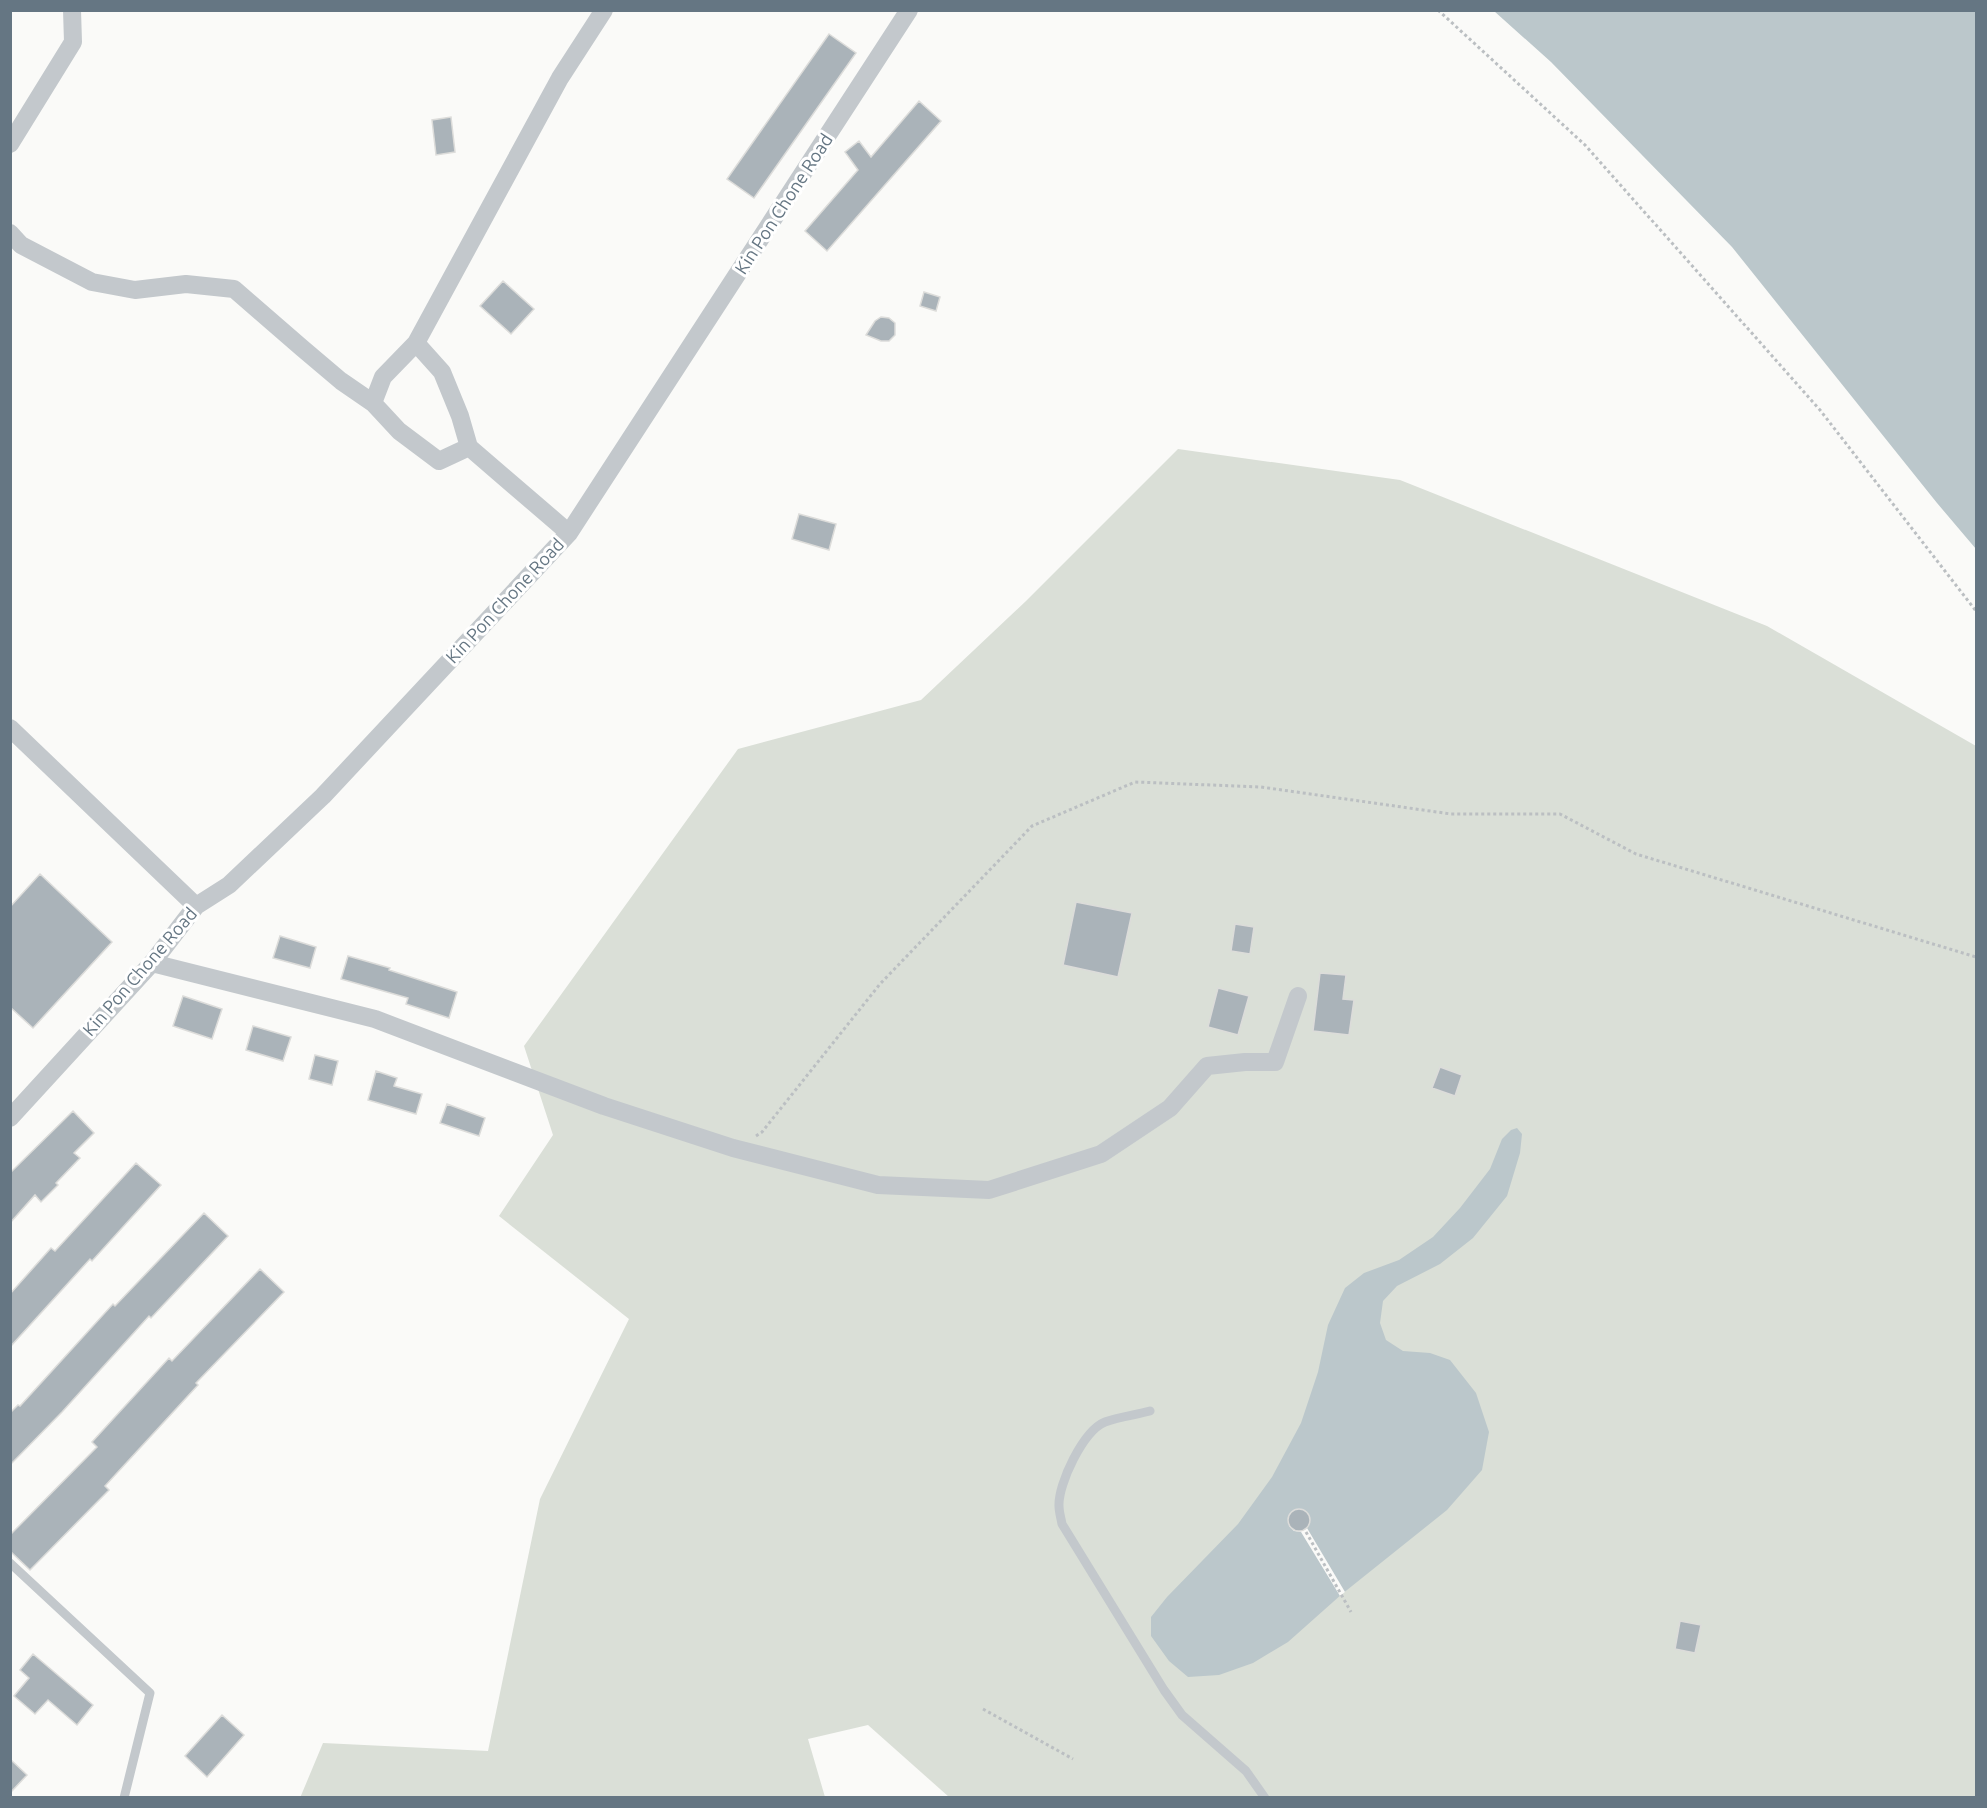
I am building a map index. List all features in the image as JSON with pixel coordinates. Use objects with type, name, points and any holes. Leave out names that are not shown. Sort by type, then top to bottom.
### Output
[{"type":"street","points":[[373,403],[383,377],[416,343],[560,78],[604,10]]},
{"type":"street","name":"Kin Pon Chone Road","points":[[10,1118],[152,963],[196,906],[229,885],[323,796],[569,533],[909,10]]},
{"type":"street","points":[[10,144],[73,42],[72,11]]},
{"type":"street","points":[[10,233],[21,244],[92,282],[135,290],[186,284],[234,289],[309,355],[373,403],[399,431],[439,461],[469,447]]},
{"type":"street","points":[[416,343],[442,372],[460,416],[469,447],[569,533]]},
{"type":"street","points":[[10,728],[196,906]]},
{"type":"street","points":[[152,963],[375,1019],[604,1106],[733,1148],[878,1185],[989,1190],[1101,1154],[1170,1108],[1207,1066],[1275,1062],[1298,996]]},
{"type":"lane","points":[[1150,1411],[1102,1423],[1084,1440],[1063,1486],[1059,1505],[1062,1524],[1164,1690],[1182,1715],[1246,1771],[1265,1797]]},
{"type":"lane","points":[[10,1563],[150,1693],[124,1797]]},
{"type":"path","points":[[1437,10],[1585,145],[1820,410],[1977,611]]},
{"type":"path","points":[[733,1148],[762,1132],[880,984],[1032,826],[1135,782],[1261,787],[1451,814],[1560,814],[1636,854],[1977,957]]},
{"type":"path","points":[[1306,1532],[1351,1612]]},
{"type":"path","points":[[983,1709],[1073,1759]]},
{"type":"shaded area","points":[[1494,11],[1976,11],[1976,549],[1732,247],[1551,62]]},
{"type":"shaded area","points":[[1178,449],[1400,480],[1767,626],[1976,746],[1976,1797],[949,1797],[868,1725],[808,1739],[825,1797],[300,1798],[323,1743],[488,1751],[540,1499],[629,1319],[499,1216],[553,1135],[524,1046],[738,749],[921,700],[1026,601]]},
{"type":"shaded area","points":[[1517,1128],[1522,1134],[1520,1153],[1507,1196],[1473,1238],[1440,1264],[1397,1286],[1383,1301],[1380,1323],[1386,1340],[1403,1351],[1430,1353],[1450,1360],[1476,1393],[1489,1432],[1482,1470],[1447,1510],[1342,1594],[1288,1642],[1253,1663],[1219,1675],[1188,1677],[1169,1661],[1151,1636],[1151,1617],[1167,1597],[1238,1524],[1272,1477],[1301,1423],[1318,1372],[1328,1325],[1345,1288],[1364,1273],[1399,1260],[1433,1237],[1460,1208],[1490,1169],[1502,1139],[1511,1130]]},
{"type":"pier","points":[[1294,1510],[1302,1510],[1308,1514],[1310,1521],[1307,1528],[1345,1592],[1340,1596],[1301,1532],[1294,1531],[1289,1526],[1289,1515]]},
{"type":"building","points":[[829,34],[856,53],[754,198],[727,179]]},
{"type":"building","points":[[919,101],[941,121],[827,251],[805,231],[858,170],[845,152],[859,141],[871,157]]},
{"type":"building","points":[[451,117],[455,152],[436,155],[432,120]]},
{"type":"building","points":[[503,281],[534,309],[511,334],[480,306]]},
{"type":"building","points":[[924,292],[940,297],[936,311],[920,306]]},
{"type":"building","points":[[881,317],[889,318],[895,323],[895,335],[889,341],[881,341],[866,335],[875,321]]},
{"type":"building","points":[[799,514],[836,524],[829,550],[792,539]]},
{"type":"building","points":[[40,874],[112,942],[33,1028],[10,1007],[10,907]]},
{"type":"building","points":[[1076,902],[1132,913],[1118,977],[1063,965]]},
{"type":"building","points":[[1235,924],[1254,927],[1250,954],[1231,951]]},
{"type":"building","points":[[280,936],[316,947],[310,968],[273,958]]},
{"type":"building","points":[[348,956],[457,992],[449,1018],[406,1004],[408,998],[341,979]]},
{"type":"building","points":[[1320,973],[1346,975],[1343,999],[1354,1000],[1349,1035],[1313,1031]]},
{"type":"building","points":[[1218,988],[1249,996],[1238,1035],[1208,1027]]},
{"type":"building","points":[[183,996],[222,1009],[212,1039],[173,1026]]},
{"type":"building","points":[[253,1026],[291,1037],[283,1061],[246,1050]]},
{"type":"building","points":[[315,1055],[338,1061],[332,1085],[309,1079]]},
{"type":"building","points":[[1440,1067],[1462,1075],[1455,1096],[1432,1088]]},
{"type":"building","points":[[376,1071],[397,1078],[394,1086],[422,1094],[416,1114],[368,1100]]},
{"type":"building","points":[[447,1104],[485,1118],[479,1136],[440,1123]]},
{"type":"building","points":[[73,1111],[94,1133],[74,1153],[80,1158],[41,1202],[35,1195],[10,1223],[10,1173]]},
{"type":"building","points":[[136,1163],[161,1185],[10,1347],[10,1294],[51,1248],[55,1251]]},
{"type":"building","points":[[204,1213],[228,1236],[151,1318],[149,1316],[62,1412],[10,1465],[10,1413],[18,1405],[20,1406],[113,1304],[115,1306]]},
{"type":"building","points":[[260,1269],[284,1292],[196,1383],[198,1385],[105,1486],[109,1490],[30,1570],[10,1551],[10,1535],[97,1447],[92,1442],[169,1358],[172,1361]]},
{"type":"building","points":[[1299,1509],[1307,1512],[1310,1520],[1307,1528],[1299,1531],[1291,1528],[1288,1520],[1291,1512]]},
{"type":"building","points":[[1680,1621],[1701,1625],[1695,1653],[1675,1649]]},
{"type":"building","points":[[33,1654],[93,1705],[77,1725],[48,1700],[35,1714],[14,1696],[29,1678],[20,1670]]},
{"type":"building","points":[[222,1715],[244,1735],[207,1777],[185,1756]]},
{"type":"building","points":[[10,1759],[27,1775],[10,1793]]}]
